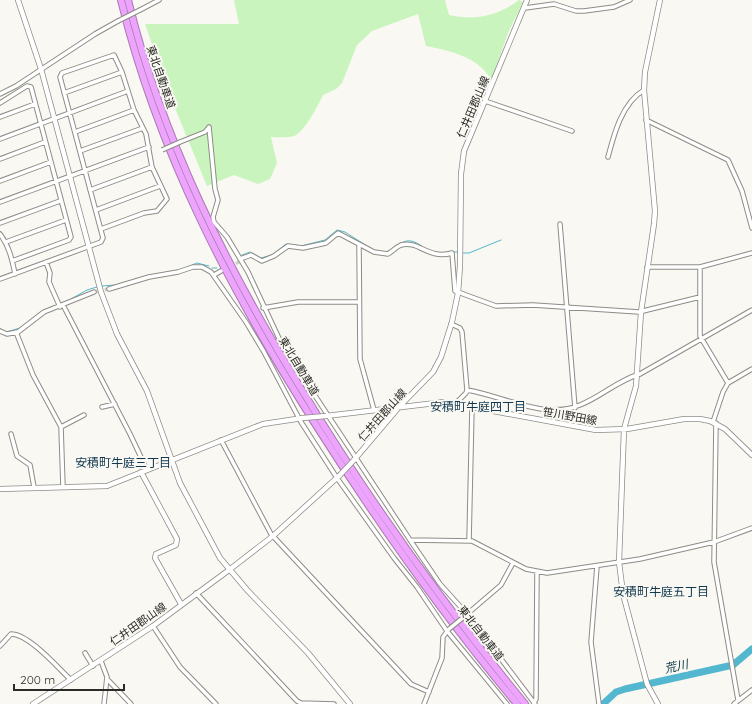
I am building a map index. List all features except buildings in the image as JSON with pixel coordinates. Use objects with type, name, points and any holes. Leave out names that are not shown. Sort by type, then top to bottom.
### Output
[{"type":"highway","name":"東北自動車道","points":[[121,0],[142,72],[170,149],[208,234],[257,327],[325,440],[386,531],[450,619],[517,704]]},
{"type":"highway","name":"東北自動車道","points":[[128,0],[148,70],[176,147],[213,232],[262,324],[330,437],[390,527],[454,615],[525,704]]},
{"type":"street","points":[[18,0],[41,70],[88,248],[107,310],[117,334],[147,391],[171,460],[190,504],[220,558],[229,570],[308,653],[350,704]]},
{"type":"street","points":[[0,94],[41,70],[95,34],[159,0]]},
{"type":"street","name":"仁井田郡山線","points":[[33,704],[153,626],[273,536],[339,476],[399,407],[436,368],[451,324],[458,293],[462,162],[464,151],[525,8],[527,0]]},
{"type":"street","points":[[525,8],[554,4],[576,11],[584,11],[614,7],[630,0]]},
{"type":"street","points":[[657,703],[647,684],[622,594],[619,562],[624,429],[636,386],[641,312],[655,211],[644,90],[645,72],[660,0]]},
{"type":"street","points":[[0,279],[88,248],[101,242],[103,238],[60,78],[62,73],[112,55],[116,56],[134,110],[143,128],[149,147],[152,167],[167,199],[157,210],[144,213],[101,229]]},
{"type":"street","points":[[64,93],[122,72]]},
{"type":"street","points":[[0,103],[27,86],[31,87],[71,236],[69,240],[12,261]]},
{"type":"street","points":[[608,157],[616,130],[630,101],[644,90]]},
{"type":"street","points":[[0,139],[40,123],[128,92]]},
{"type":"street","points":[[485,101],[572,131]]},
{"type":"street","points":[[0,117],[35,104]]},
{"type":"street","points":[[75,132],[134,110]]},
{"type":"street","points":[[646,120],[728,160],[742,191],[752,228]]},
{"type":"street","points":[[162,150],[205,132],[209,127],[215,189],[218,200],[214,219],[240,261],[283,347],[355,459],[440,584],[535,703]]},
{"type":"street","points":[[80,151],[143,128]]},
{"type":"street","points":[[0,159],[45,142]]},
{"type":"street","points":[[0,202],[149,147]]},
{"type":"street","points":[[0,181],[51,162]]},
{"type":"street","points":[[90,190],[152,167]]},
{"type":"street","points":[[96,210],[160,186]]},
{"type":"street","points":[[0,223],[60,201]]},
{"type":"street","points":[[6,242],[66,220]]},
{"type":"street","points":[[560,224],[575,408]]},
{"type":"street","points":[[240,261],[251,255],[257,260],[263,261],[274,256],[288,246],[303,248],[326,243],[337,233],[347,236],[359,245],[374,252],[384,254],[390,253],[401,245],[410,244],[424,251],[441,256],[452,254],[454,288],[458,293],[496,306],[526,305],[641,312],[700,297]]},
{"type":"street","points":[[0,234],[6,242],[15,274]]},
{"type":"street","points":[[359,245],[360,359],[374,410]]},
{"type":"street","points":[[647,267],[700,267],[752,253]]},
{"type":"street","points":[[46,262],[50,273],[49,281],[61,306],[115,404],[146,470]]},
{"type":"street","points":[[109,289],[193,267],[206,269],[214,275],[264,352],[301,419],[394,558],[448,630],[507,704]]},
{"type":"street","points":[[700,267],[699,326],[701,338],[728,383]]},
{"type":"street","points":[[214,275],[221,271]]},
{"type":"street","points":[[0,331],[5,333],[16,332],[44,312],[94,292]]},
{"type":"street","points":[[264,308],[298,302],[359,302]]},
{"type":"street","points":[[467,390],[544,410],[575,408],[752,310]]},
{"type":"street","points":[[451,324],[460,328],[462,332],[467,390],[455,404]]},
{"type":"street","points":[[16,332],[33,375],[61,427],[63,487]]},
{"type":"street","points":[[738,700],[714,562],[714,423],[724,390],[728,383],[752,369]]},
{"type":"street","name":"笹川野田線","points":[[0,489],[107,486],[263,424],[327,415],[444,402],[596,430],[624,429],[689,419],[700,419],[714,423]]},
{"type":"street","points":[[102,408],[115,404]]},
{"type":"street","points":[[469,541],[472,407]]},
{"type":"street","points":[[61,427],[84,415]]},
{"type":"street","points":[[714,423],[739,442],[752,455]]},
{"type":"street","points":[[11,434],[17,456],[30,464],[34,487]]},
{"type":"street","points":[[221,440],[258,511],[273,536],[411,684],[429,692]]},
{"type":"street","points":[[141,472],[177,539],[176,545],[156,554],[155,558],[181,604]]},
{"type":"street","points":[[410,540],[475,542],[513,563],[537,572],[554,572],[619,562],[714,542],[752,528]]},
{"type":"street","points":[[424,704],[442,658],[443,636],[448,630],[501,585],[513,563]]},
{"type":"street","points":[[597,566],[591,642],[599,704]]},
{"type":"street","points":[[535,703],[537,572]]},
{"type":"street","points":[[196,593],[297,702],[334,704]]},
{"type":"street","points":[[153,626],[180,667],[216,704]]},
{"type":"street","points":[[0,646],[11,634],[18,636],[31,643],[71,680]]},
{"type":"street","points":[[85,653],[93,666]]},
{"type":"street","points":[[101,661],[106,671],[107,679],[104,704]]},
{"type":"street","points":[[107,679],[131,704]]},
{"type":"street","points":[[734,704],[752,690]]},
{"type":"green space","points":[[234,0],[445,0],[449,15],[459,17],[486,16],[503,10],[519,0],[523,2],[508,33],[492,78],[490,78],[478,65],[462,56],[453,52],[426,46],[418,14],[372,31],[357,45],[342,83],[336,89],[323,95],[302,130],[292,137],[271,137],[277,163],[270,179],[258,184],[234,175],[207,186],[168,91],[145,24],[239,24]]},
{"type":"waterway","points":[[261,258],[272,255],[286,244],[301,246],[325,240],[337,230],[345,232],[370,248]]},
{"type":"waterway","points":[[463,253],[469,253],[501,240]]},
{"type":"waterway","points":[[384,252],[389,251],[406,241],[417,243],[424,248]]},
{"type":"waterway","points":[[242,255],[250,252],[257,256]]},
{"type":"waterway","points":[[449,252],[457,252]]},
{"type":"waterway","points":[[187,267],[197,263],[209,266]]},
{"type":"waterway","points":[[212,268],[217,268]]},
{"type":"waterway","points":[[135,279],[147,276]]},
{"type":"waterway","points":[[102,286],[115,285]]},
{"type":"waterway","points":[[69,300],[87,290],[97,287]]},
{"type":"waterway","points":[[39,314],[51,307]]},
{"type":"waterway","points":[[0,328],[3,331]]},
{"type":"waterway","points":[[6,332],[20,328]]},
{"type":"waterway","name":"荒川","points":[[603,704],[616,692],[625,689],[733,665],[752,649]]},
{"type":"tunnel","points":[[231,266],[239,262]]},
{"type":"tunnel","points":[[94,292],[109,289]]},
{"type":"district","name":"安積町牛庭四丁目","points":[[478,406]]},
{"type":"district","name":"安積町牛庭三丁目","points":[[123,462]]},
{"type":"district","name":"安積町牛庭五丁目","points":[[661,591]]}]
